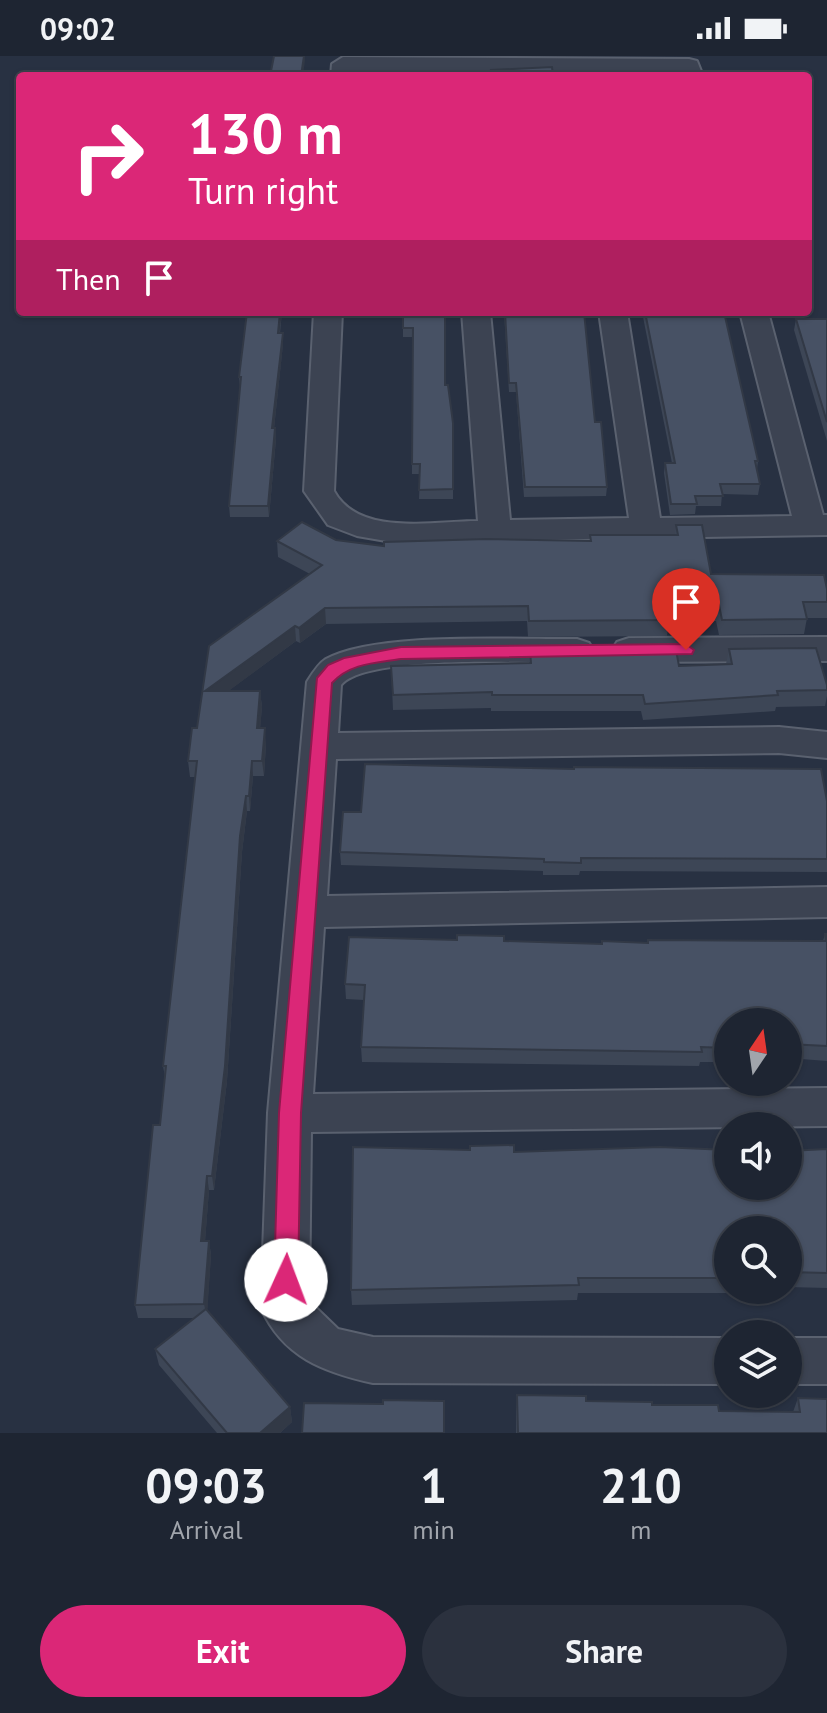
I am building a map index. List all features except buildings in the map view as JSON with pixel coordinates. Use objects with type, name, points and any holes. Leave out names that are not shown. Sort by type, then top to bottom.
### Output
[{"type":"street","points":[[342,72],[343,64],[465,70],[582,71],[689,66],[691,72]]},
{"type":"street","points":[[328,316],[319,491],[328,512],[339,520],[363,528],[392,532],[818,524],[755,316]]},
{"type":"street","points":[[476,316],[495,529]]},
{"type":"street","points":[[614,316],[646,527]]},
{"type":"street","points":[[714,1361],[373,1360],[330,1351],[303,1334],[285,1308],[290,1113],[324,682],[335,669],[350,662],[401,653],[827,649]]},
{"type":"street","points":[[319,746],[779,740],[827,745]]},
{"type":"street","points":[[306,912],[827,902]]},
{"type":"street","points":[[290,1113],[827,1107]]},
{"type":"street","points":[[802,1361],[827,1361]]},
{"type":"route","points":[[286,1280],[290,1113],[324,682],[335,669],[350,662],[401,653],[686,650]]}]
